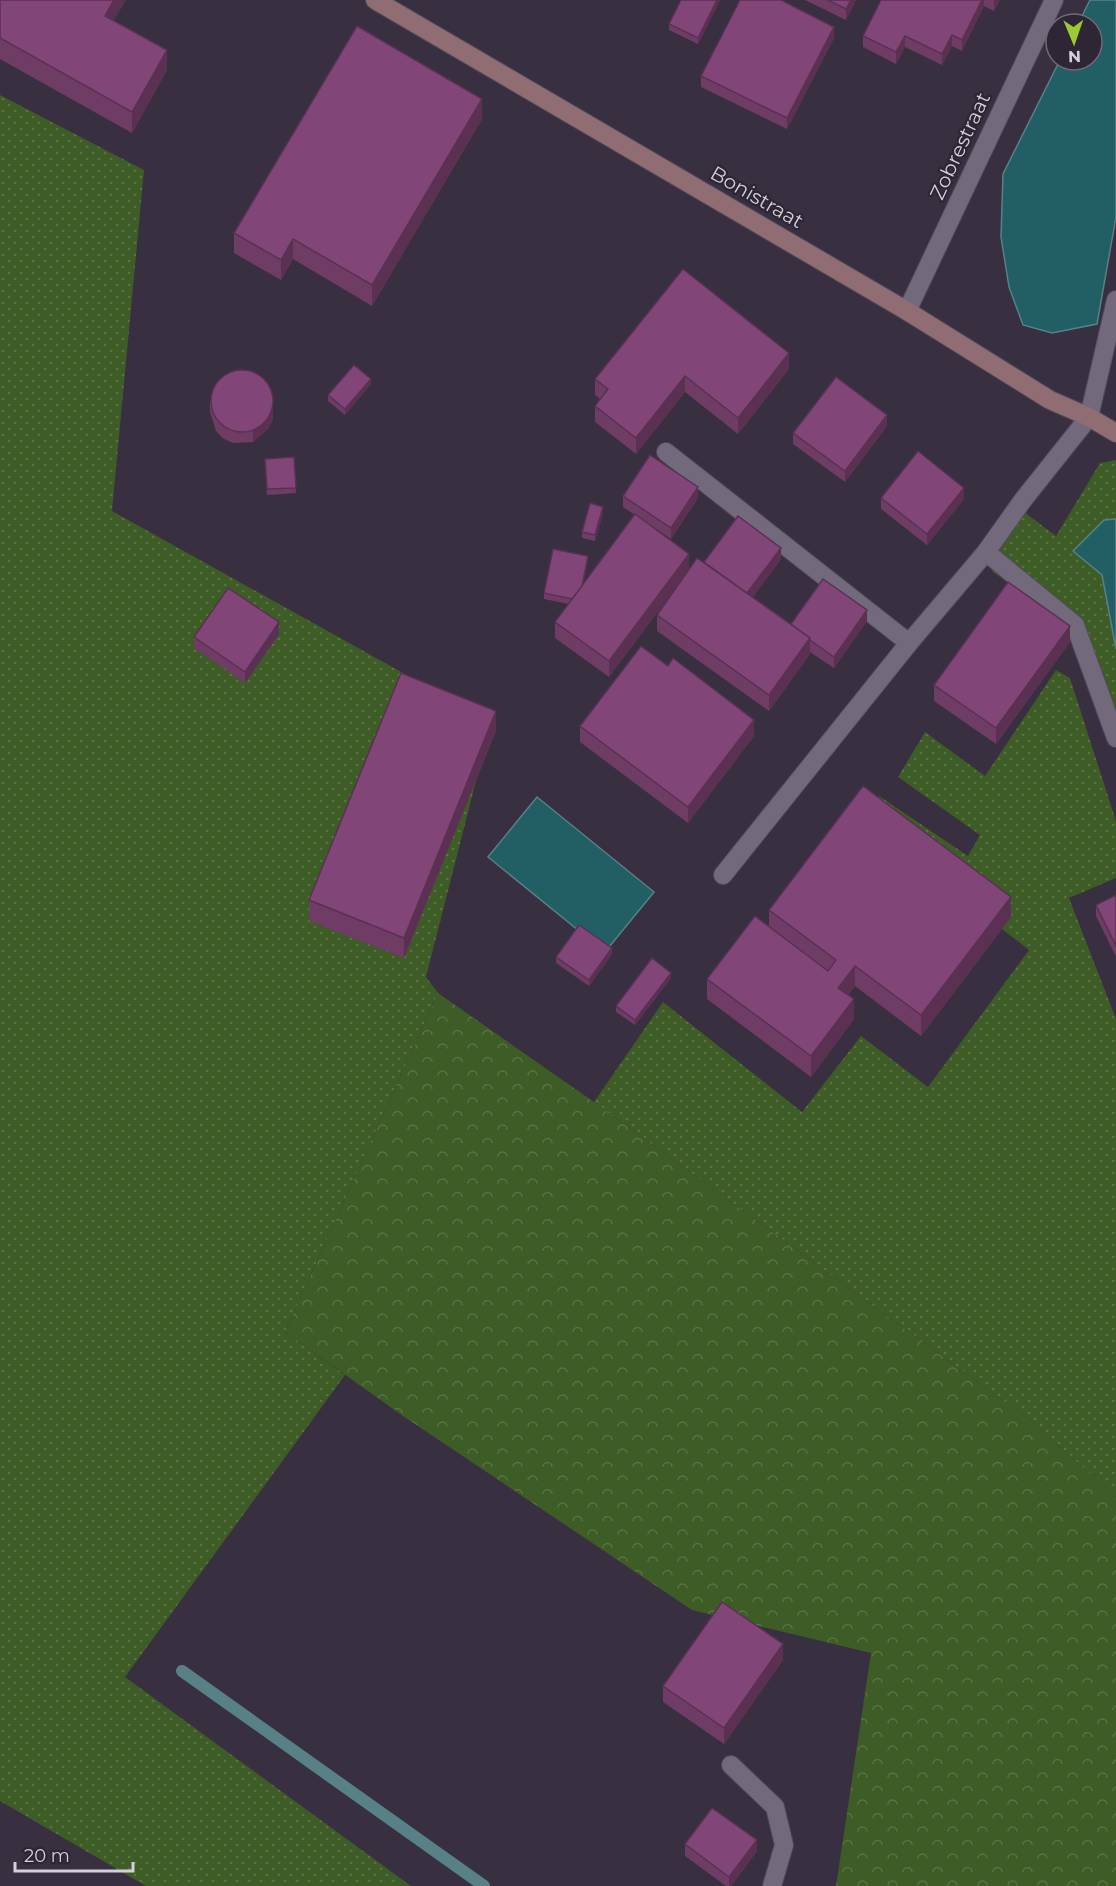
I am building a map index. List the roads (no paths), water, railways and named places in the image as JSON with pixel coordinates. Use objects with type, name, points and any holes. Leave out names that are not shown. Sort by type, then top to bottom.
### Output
[{"type":"street","name":"Bonistraat","points":[[375,0],[907,311],[1050,400],[1089,417],[1116,433]]},
{"type":"street","name":"Zobrestraat","points":[[907,311],[1054,0]]},
{"type":"street","points":[[723,875],[986,552],[1023,500],[1089,417],[1116,300]]},
{"type":"street","points":[[666,452],[909,644]]},
{"type":"street","points":[[986,552],[1075,625],[1116,738]]},
{"type":"street","points":[[731,1765],[775,1808],[784,1845],[772,1886]]},
{"type":"waterway","points":[[182,1671],[484,1886]]}]
